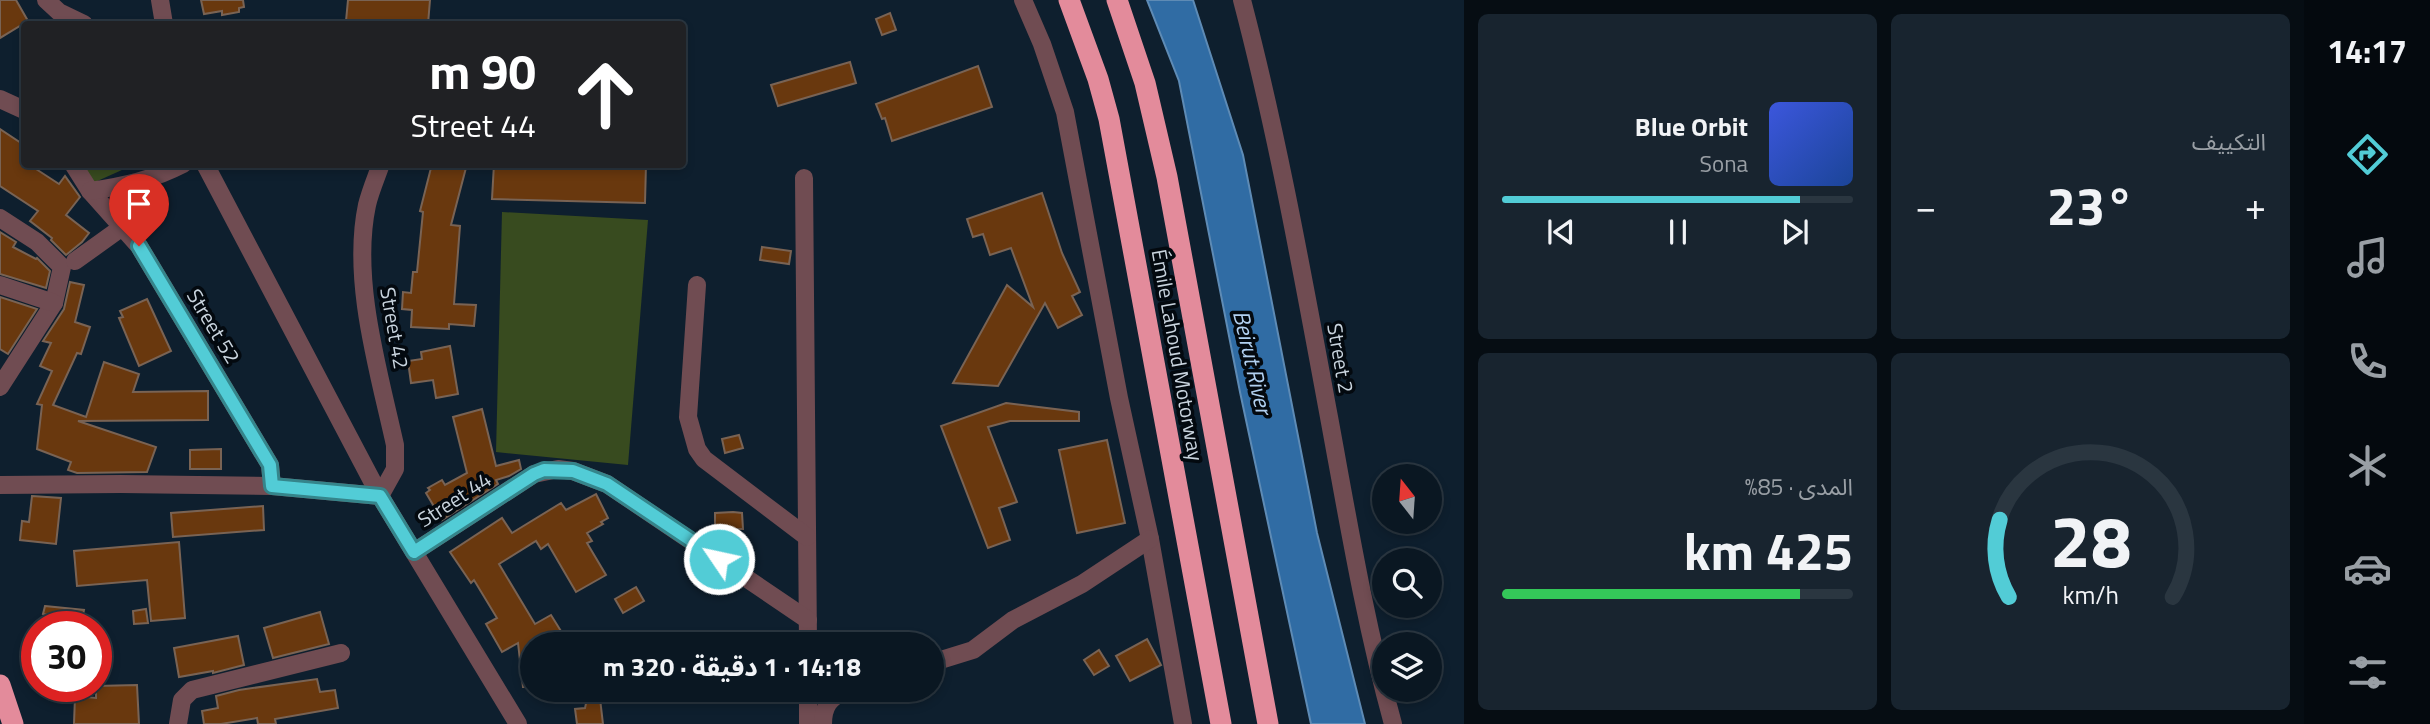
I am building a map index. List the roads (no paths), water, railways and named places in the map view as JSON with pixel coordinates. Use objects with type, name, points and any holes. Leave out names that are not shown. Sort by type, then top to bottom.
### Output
[{"type":"highway","name":"Émile Lahoud Motorway","points":[[1069,0],[1098,79],[1109,119],[1221,724]]},
{"type":"highway","name":"Émile Lahoud Motorway","points":[[1117,0],[1144,83],[1167,177],[1268,724]]},
{"type":"highway","points":[[0,685],[13,724]]},
{"type":"highway","points":[[0,713],[8,724]]},
{"type":"street","points":[[46,0],[58,12],[78,21]]},
{"type":"street","points":[[160,0],[164,21]]},
{"type":"street","points":[[1023,0],[1042,44],[1065,111],[1119,398],[1150,539],[1182,724]]},
{"type":"street","name":"Street 2","points":[[1242,0],[1260,68],[1304,281],[1361,594],[1393,724]]},
{"type":"street","points":[[0,99],[21,109]]},
{"type":"street","name":"Street 52","points":[[76,168],[90,191],[139,246],[270,465],[272,486]]},
{"type":"street","points":[[90,191],[128,186],[155,178],[175,168]]},
{"type":"street","points":[[207,168],[380,496],[518,724]]},
{"type":"street","name":"Street 42","points":[[380,168],[367,205],[362,246],[363,289],[395,445],[395,469],[380,496]]},
{"type":"street","points":[[804,178],[808,632]]},
{"type":"street","points":[[0,218],[37,242],[62,267],[54,303],[0,387]]},
{"type":"street","points":[[75,261],[121,228]]},
{"type":"street","points":[[0,285],[54,303]]},
{"type":"street","points":[[697,285],[688,417],[697,449],[704,458],[807,537]]},
{"type":"street","name":"Street 44","points":[[414,552],[534,474],[558,469],[573,471],[607,484],[808,620]]},
{"type":"street","points":[[0,485],[272,486],[380,496]]},
{"type":"street","points":[[944,659],[973,650],[1013,620],[1082,584],[1150,539]]},
{"type":"street","points":[[178,724],[182,699],[192,690],[341,653]]},
{"type":"street","points":[[808,702],[808,724]]},
{"type":"street","points":[[823,724],[828,702]]},
{"type":"water","name":"Beirut River","points":[[1147,0],[1193,0],[1243,155],[1317,533],[1365,724],[1311,724],[1240,392],[1179,81]]}]
